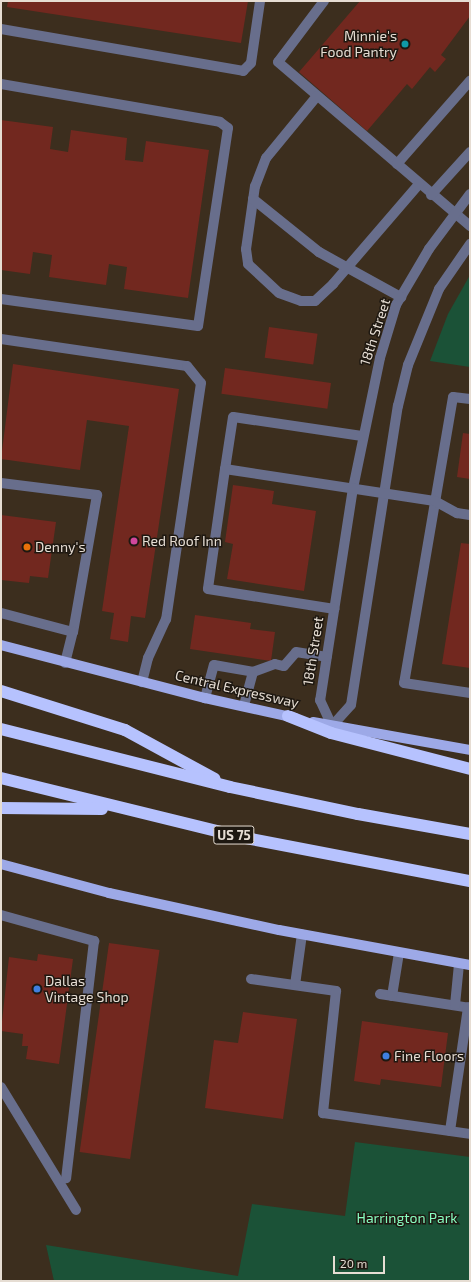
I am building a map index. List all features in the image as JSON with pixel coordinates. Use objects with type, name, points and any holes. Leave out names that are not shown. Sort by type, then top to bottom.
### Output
[{"type":"highway","points":[[1,691],[125,730],[230,787]]},
{"type":"highway","points":[[288,716],[330,733],[470,769]]},
{"type":"highway","points":[[1,729],[230,787],[358,814],[470,834]]},
{"type":"highway","name":"US 75","points":[[1,778],[121,809],[307,851],[470,881]]},
{"type":"highway","points":[[1,808],[121,809]]},
{"type":"main road","name":"Central Expressway","points":[[1,645],[65,663],[205,698],[332,726],[470,750]]},
{"type":"main road","points":[[1,864],[109,893],[302,934],[470,965]]},
{"type":"street","points":[[1,29],[243,71],[251,63],[260,1]]},
{"type":"street","points":[[324,1],[278,62],[454,215],[470,226]]},
{"type":"street","points":[[397,164],[470,81]]},
{"type":"street","points":[[1,84],[220,122],[228,128],[198,326],[1,299]]},
{"type":"street","points":[[317,96],[266,158],[255,186],[246,250],[248,264],[279,293],[301,301],[315,301],[347,268],[419,184]]},
{"type":"street","points":[[431,195],[470,152]]},
{"type":"street","name":"18th Street","points":[[332,726],[320,700],[352,488],[380,358],[401,297],[429,249],[470,194]]},
{"type":"street","points":[[253,199],[319,252],[401,297]]},
{"type":"street","points":[[332,726],[351,705],[398,406],[408,365],[440,289],[470,244]]},
{"type":"street","points":[[1,339],[187,366],[201,383],[166,619],[148,658],[142,682]]},
{"type":"street","points":[[470,400],[453,397],[404,683],[470,693]]},
{"type":"street","points":[[334,609],[208,588],[224,469],[233,417],[362,436]]},
{"type":"street","points":[[224,469],[435,501],[457,513],[470,515]]},
{"type":"street","points":[[1,483],[97,496],[73,632],[65,663]]},
{"type":"street","points":[[1,613],[73,632]]},
{"type":"street","points":[[205,698],[214,665],[253,672],[274,664],[284,666],[296,652],[327,657]]},
{"type":"street","points":[[244,706],[253,672]]},
{"type":"street","points":[[1,915],[94,941],[66,1178]]},
{"type":"street","points":[[295,986],[302,934]]},
{"type":"street","points":[[392,996],[399,953]]},
{"type":"street","points":[[455,1005],[459,964]]},
{"type":"street","points":[[251,979],[336,991],[323,1113],[470,1134]]},
{"type":"street","points":[[380,994],[469,1007],[450,1131]]},
{"type":"street","points":[[1,1086],[76,1210]]},
{"type":"green space","points":[[470,275],[470,367],[430,361],[448,314]]},
{"type":"green space","name":"Harrington Park","points":[[355,1142],[470,1157],[470,1281],[54,1281],[46,1245],[238,1276],[252,1204],[345,1216]]},
{"type":"building","points":[[8,1],[248,1],[241,43],[7,7]]},
{"type":"building","points":[[360,1],[470,1],[470,16],[441,55],[446,59],[435,72],[430,67],[412,89],[407,84],[367,131],[299,72]]},
{"type":"building","points":[[1,120],[53,127],[50,149],[68,152],[71,130],[127,138],[125,160],[143,162],[146,141],[209,150],[188,298],[124,289],[127,267],[109,264],[106,285],[49,277],[52,255],[33,252],[30,274],[1,270]]},
{"type":"building","points":[[269,327],[318,334],[313,365],[265,358]]},
{"type":"building","name":"Red Roof Inn","points":[[13,364],[179,389],[145,618],[131,616],[128,642],[110,639],[114,613],[102,611],[129,426],[87,420],[80,470],[1,459]]},
{"type":"building","points":[[225,368],[331,383],[327,409],[221,394]]},
{"type":"building","points":[[463,433],[470,434],[470,479],[457,477]]},
{"type":"building","points":[[233,485],[274,491],[272,504],[316,511],[304,591],[227,579],[233,544],[225,542]]},
{"type":"building","name":"Denny's","points":[[1,515],[56,522],[48,578],[30,576],[29,583],[1,580]]},
{"type":"building","points":[[461,543],[470,544],[470,668],[442,664]]},
{"type":"building","points":[[195,615],[251,623],[250,629],[275,632],[271,661],[190,649]]},
{"type":"building","points":[[109,943],[160,950],[130,1159],[80,1152]]},
{"type":"building","name":"Dallas Vintage Shop","points":[[38,954],[73,959],[59,1064],[26,1059],[28,1046],[22,1046],[23,1034],[1,1031],[9,957],[37,961]]},
{"type":"building","points":[[243,1012],[297,1019],[283,1119],[205,1108],[214,1040],[238,1043]]},
{"type":"building","points":[[362,1021],[448,1033],[441,1087],[381,1079],[380,1085],[354,1081]]},
{"type":"place","name":"Minnie's Food Pantry","points":[[405,44]]},
{"type":"place","name":"Red Roof Inn","points":[[134,541]]},
{"type":"place","name":"Denny's","points":[[27,547]]},
{"type":"place","name":"Dallas Vintage Shop","points":[[37,989]]},
{"type":"place","name":"Fine Floors","points":[[386,1056]]}]
